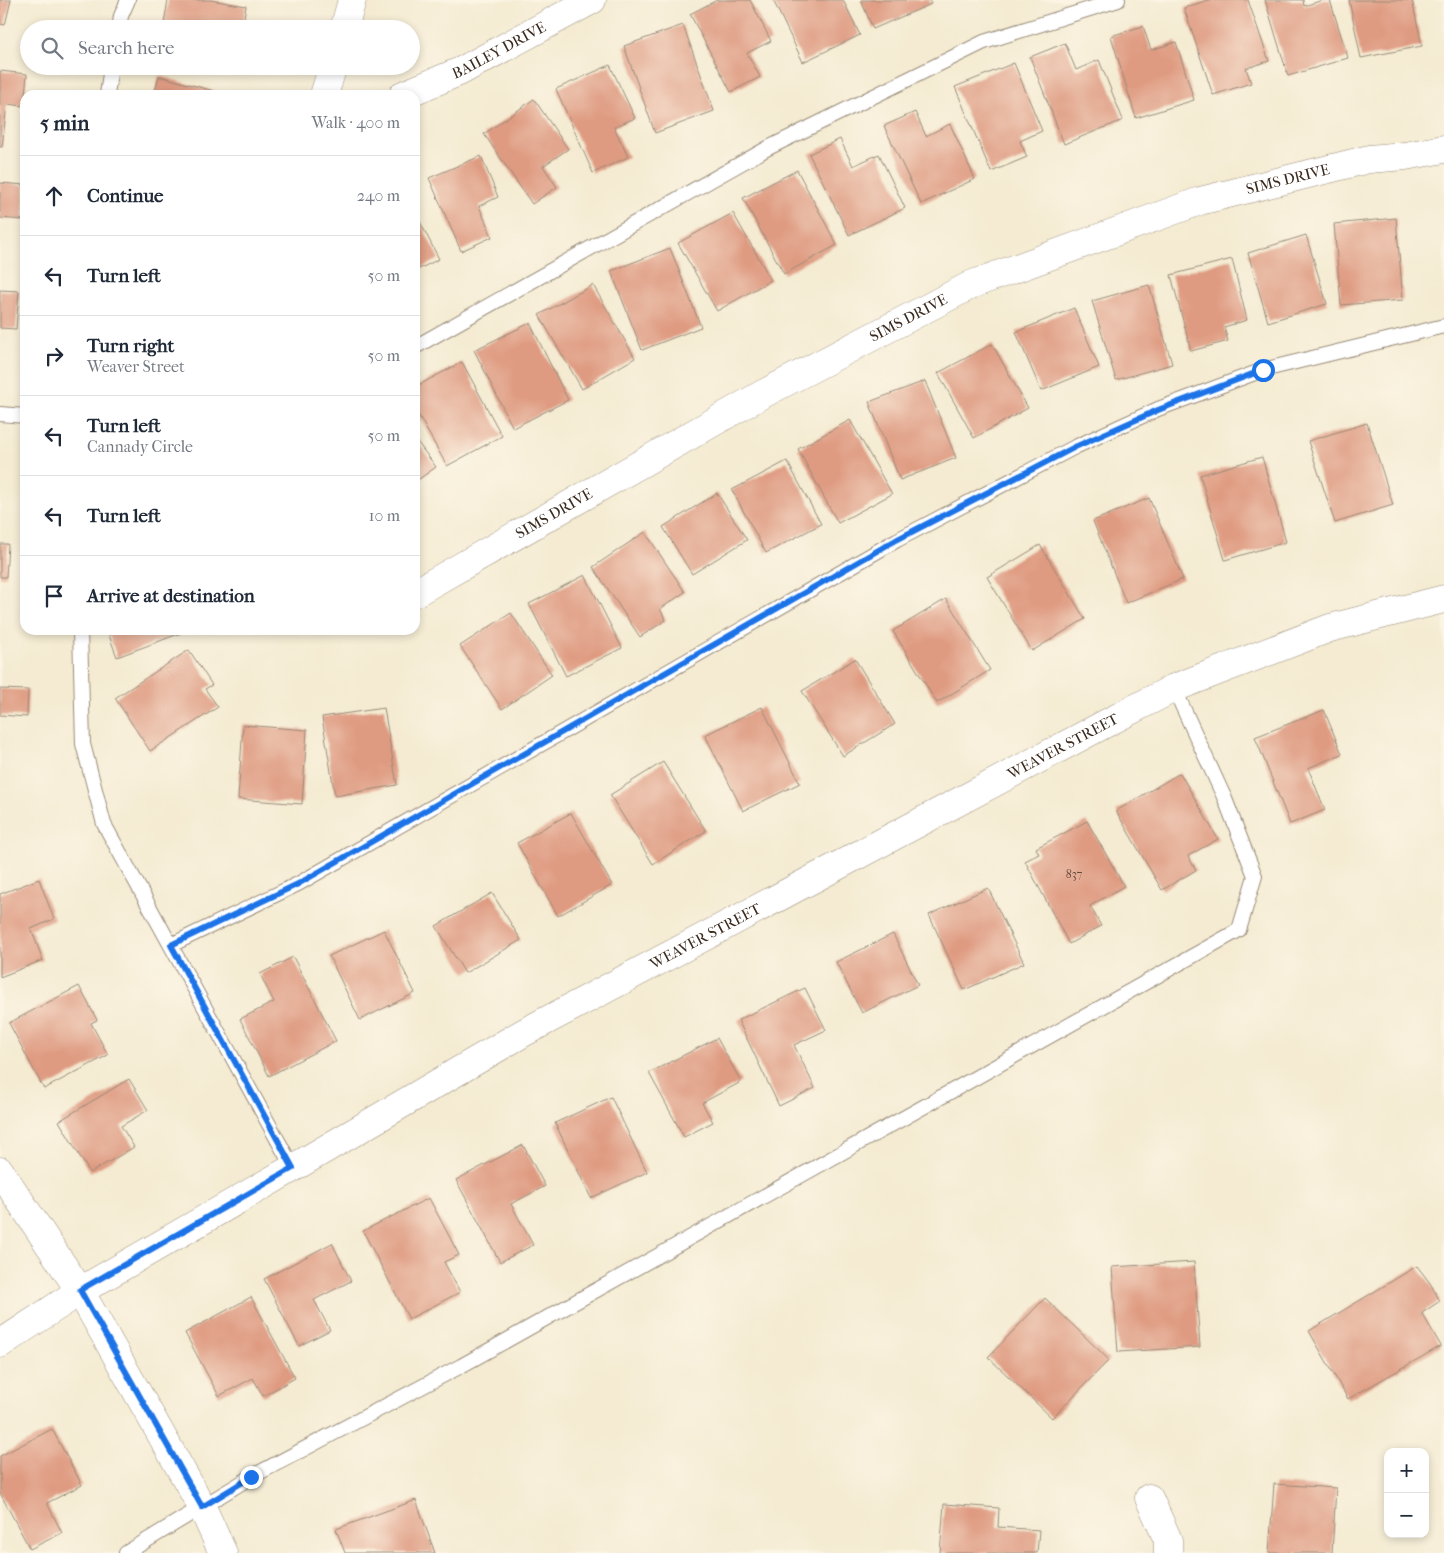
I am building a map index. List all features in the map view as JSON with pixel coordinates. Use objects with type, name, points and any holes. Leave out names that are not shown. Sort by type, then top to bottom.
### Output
[{"type":"street","points":[[346,20],[352,0]]},
{"type":"street","name":"BAILEY DRIVE","points":[[415,90],[461,70],[592,0]]},
{"type":"street","points":[[326,90],[330,75]]},
{"type":"street","name":"SIMS DRIVE","points":[[420,590],[761,395],[973,284],[1200,201],[1369,159],[1405,156],[1444,149]]},
{"type":"street","name":"WEAVER STREET","points":[[0,1344],[80,1290],[523,1033],[1174,688],[1330,628],[1444,599]]},
{"type":"street","points":[[0,1171],[80,1290],[202,1507],[222,1553]]},
{"type":"street","points":[[1149,1498],[1168,1540],[1168,1553]]},
{"type":"lane","points":[[121,20],[128,0]]},
{"type":"lane","points":[[420,344],[768,148],[984,42],[1118,0]]},
{"type":"lane","points":[[108,90],[110,75]]},
{"type":"lane","points":[[171,945],[298,884],[896,540],[1075,447],[1158,410],[1263,370],[1444,326]]},
{"type":"lane","points":[[0,414],[20,416]]},
{"type":"lane","points":[[80,635],[84,744],[104,824],[293,1168]]},
{"type":"lane","points":[[126,1553],[251,1477],[461,1366],[1239,930],[1255,876],[1224,799],[1174,688]]},
{"type":"building","points":[[0,0],[11,0],[5,25],[0,24]]},
{"type":"building","points":[[168,0],[211,0],[246,6],[244,20],[165,20]]},
{"type":"building","points":[[717,0],[750,0],[771,41],[747,53],[760,77],[731,92],[690,14]]},
{"type":"building","points":[[773,0],[843,0],[860,35],[803,62]]},
{"type":"building","points":[[861,0],[929,0],[931,4],[873,29]]},
{"type":"building","points":[[1208,0],[1248,0],[1269,61],[1246,68],[1251,83],[1213,95],[1184,8]]},
{"type":"building","points":[[1265,0],[1303,0],[1304,6],[1323,0],[1330,0],[1348,58],[1288,76]]},
{"type":"building","points":[[1349,0],[1412,0],[1422,46],[1361,58]]},
{"type":"building","points":[[683,25],[714,111],[655,133],[624,46]]},
{"type":"building","points":[[1143,26],[1151,50],[1176,42],[1194,100],[1136,118],[1111,36]]},
{"type":"building","points":[[1065,43],[1076,70],[1099,60],[1123,120],[1064,144],[1030,57]]},
{"type":"building","points":[[1014,63],[1042,131],[1020,141],[1027,157],[991,172],[955,87]]},
{"type":"building","points":[[610,65],[635,118],[614,127],[628,157],[593,173],[556,89]]},
{"type":"building","points":[[0,71],[27,75],[26,90],[20,90],[20,106],[7,104],[2,147],[0,147]]},
{"type":"building","points":[[159,76],[210,90],[155,90]]},
{"type":"building","points":[[534,99],[568,149],[543,166],[557,187],[532,204],[484,134]]},
{"type":"building","points":[[915,112],[926,136],[950,124],[975,179],[921,204],[884,126]]},
{"type":"building","points":[[840,139],[853,166],[879,154],[905,208],[849,235],[809,154]]},
{"type":"building","points":[[481,156],[498,197],[479,206],[492,237],[461,251],[429,178]]},
{"type":"building","points":[[797,170],[837,245],[784,274],[743,198]]},
{"type":"building","points":[[0,183],[20,185],[20,220],[0,218]]},
{"type":"building","points":[[733,213],[771,280],[717,311],[678,243]]},
{"type":"building","points":[[1396,218],[1403,300],[1341,305],[1334,224]]},
{"type":"building","points":[[420,222],[439,259],[420,268]]},
{"type":"building","points":[[1306,235],[1327,304],[1268,322],[1248,253]]},
{"type":"building","points":[[670,248],[701,327],[642,350],[611,271]]},
{"type":"building","points":[[1232,259],[1247,320],[1224,327],[1228,341],[1191,351],[1171,275]]},
{"type":"building","points":[[593,285],[635,358],[582,389],[539,315]]},
{"type":"building","points":[[1149,285],[1172,364],[1116,380],[1092,301]]},
{"type":"building","points":[[0,290],[19,291],[16,329],[0,328]]},
{"type":"building","points":[[1074,308],[1099,367],[1041,391],[1016,332]]},
{"type":"building","points":[[530,323],[568,400],[513,428],[474,350]]},
{"type":"building","points":[[992,344],[1028,408],[974,438],[938,373]]},
{"type":"building","points":[[462,362],[502,436],[447,466],[420,418],[420,384]]},
{"type":"building","points":[[925,381],[956,458],[900,480],[869,402]]},
{"type":"building","points":[[850,420],[892,494],[838,523],[798,449]]},
{"type":"building","points":[[1367,423],[1393,505],[1335,523],[1308,441]]},
{"type":"building","points":[[420,446],[436,467],[420,478]]},
{"type":"building","points":[[1262,457],[1286,542],[1225,560],[1200,475]]},
{"type":"building","points":[[787,461],[821,524],[766,553],[732,490]]},
{"type":"building","points":[[717,493],[747,540],[692,574],[663,527]]},
{"type":"building","points":[[1149,498],[1183,579],[1126,603],[1093,521]]},
{"type":"building","points":[[645,532],[685,592],[660,609],[666,620],[640,637],[593,567]]},
{"type":"building","points":[[0,544],[8,544],[6,577],[0,577]]},
{"type":"building","points":[[1040,545],[1085,619],[1032,651],[987,577]]},
{"type":"building","points":[[585,575],[622,648],[566,676],[529,604]]},
{"type":"building","points":[[946,599],[990,670],[937,703],[893,631]]},
{"type":"building","points":[[511,613],[552,675],[502,709],[460,646]]},
{"type":"building","points":[[109,635],[176,635],[117,657]]},
{"type":"building","points":[[189,650],[212,685],[205,689],[218,707],[150,751],[115,698]]},
{"type":"building","points":[[855,659],[895,724],[843,756],[802,691]]},
{"type":"building","points":[[0,689],[28,690],[27,717],[0,715]]},
{"type":"building","points":[[762,707],[800,783],[743,811],[705,735]]},
{"type":"building","points":[[384,708],[397,785],[335,796],[322,717]]},
{"type":"building","points":[[1324,710],[1342,754],[1308,768],[1325,810],[1290,824],[1255,737]]},
{"type":"building","points":[[243,725],[307,730],[302,804],[238,799]]},
{"type":"building","points":[[663,762],[706,831],[653,864],[610,795]]},
{"type":"building","points":[[1180,773],[1218,839],[1188,856],[1196,870],[1162,890],[1116,811]]},
{"type":"building","points":[[571,813],[612,885],[558,916],[517,843]]},
{"type":"building","points":[[1087,821],[1124,886],[1090,906],[1101,926],[1069,944],[1025,861],[1039,854],[1036,848]]},
{"type":"building","points":[[39,879],[54,919],[31,929],[43,960],[0,977],[0,894]]},
{"type":"building","points":[[988,888],[1024,963],[964,990],[929,915]]},
{"type":"building","points":[[492,893],[521,940],[465,973],[436,926]]},
{"type":"building","points":[[384,930],[415,993],[360,1020],[329,956]]},
{"type":"building","points":[[893,934],[918,985],[862,1013],[836,962]]},
{"type":"building","points":[[293,957],[336,1041],[269,1076],[240,1019],[274,1002],[260,974]]},
{"type":"building","points":[[79,986],[97,1020],[91,1023],[108,1055],[44,1089],[9,1023]]},
{"type":"building","points":[[805,988],[826,1030],[794,1045],[815,1088],[779,1106],[738,1020]]},
{"type":"building","points":[[717,1038],[741,1082],[702,1103],[713,1122],[684,1137],[649,1073]]},
{"type":"building","points":[[129,1079],[148,1110],[121,1126],[134,1147],[90,1173],[59,1121]]},
{"type":"building","points":[[611,1097],[647,1172],[591,1198],[555,1123]]},
{"type":"building","points":[[523,1145],[545,1186],[511,1204],[533,1245],[500,1262],[456,1180]]},
{"type":"building","points":[[429,1198],[459,1255],[444,1262],[460,1292],[409,1319],[363,1231]]},
{"type":"building","points":[[332,1243],[351,1281],[314,1300],[330,1330],[299,1346],[264,1279]]},
{"type":"building","points":[[1194,1262],[1200,1347],[1118,1352],[1112,1267]]},
{"type":"building","points":[[1417,1266],[1430,1283],[1440,1301],[1422,1313],[1441,1346],[1348,1399],[1309,1331]]},
{"type":"building","points":[[251,1297],[295,1378],[263,1396],[253,1378],[219,1396],[185,1333]]},
{"type":"building","points":[[1045,1298],[1109,1360],[1052,1418],[988,1357]]},
{"type":"building","points":[[52,1429],[82,1485],[47,1503],[62,1533],[30,1549],[0,1493],[0,1456]]},
{"type":"building","points":[[1274,1484],[1336,1488],[1332,1553],[1269,1553]]},
{"type":"building","points":[[416,1500],[435,1553],[345,1553],[336,1529]]},
{"type":"building","points":[[944,1504],[999,1508],[998,1527],[1039,1530],[1037,1553],[940,1553]]},
{"type":"route","points":[[251,1477],[202,1507],[80,1290],[293,1168],[171,945],[298,884],[896,540],[1075,447],[1158,410],[1263,370]]}]
